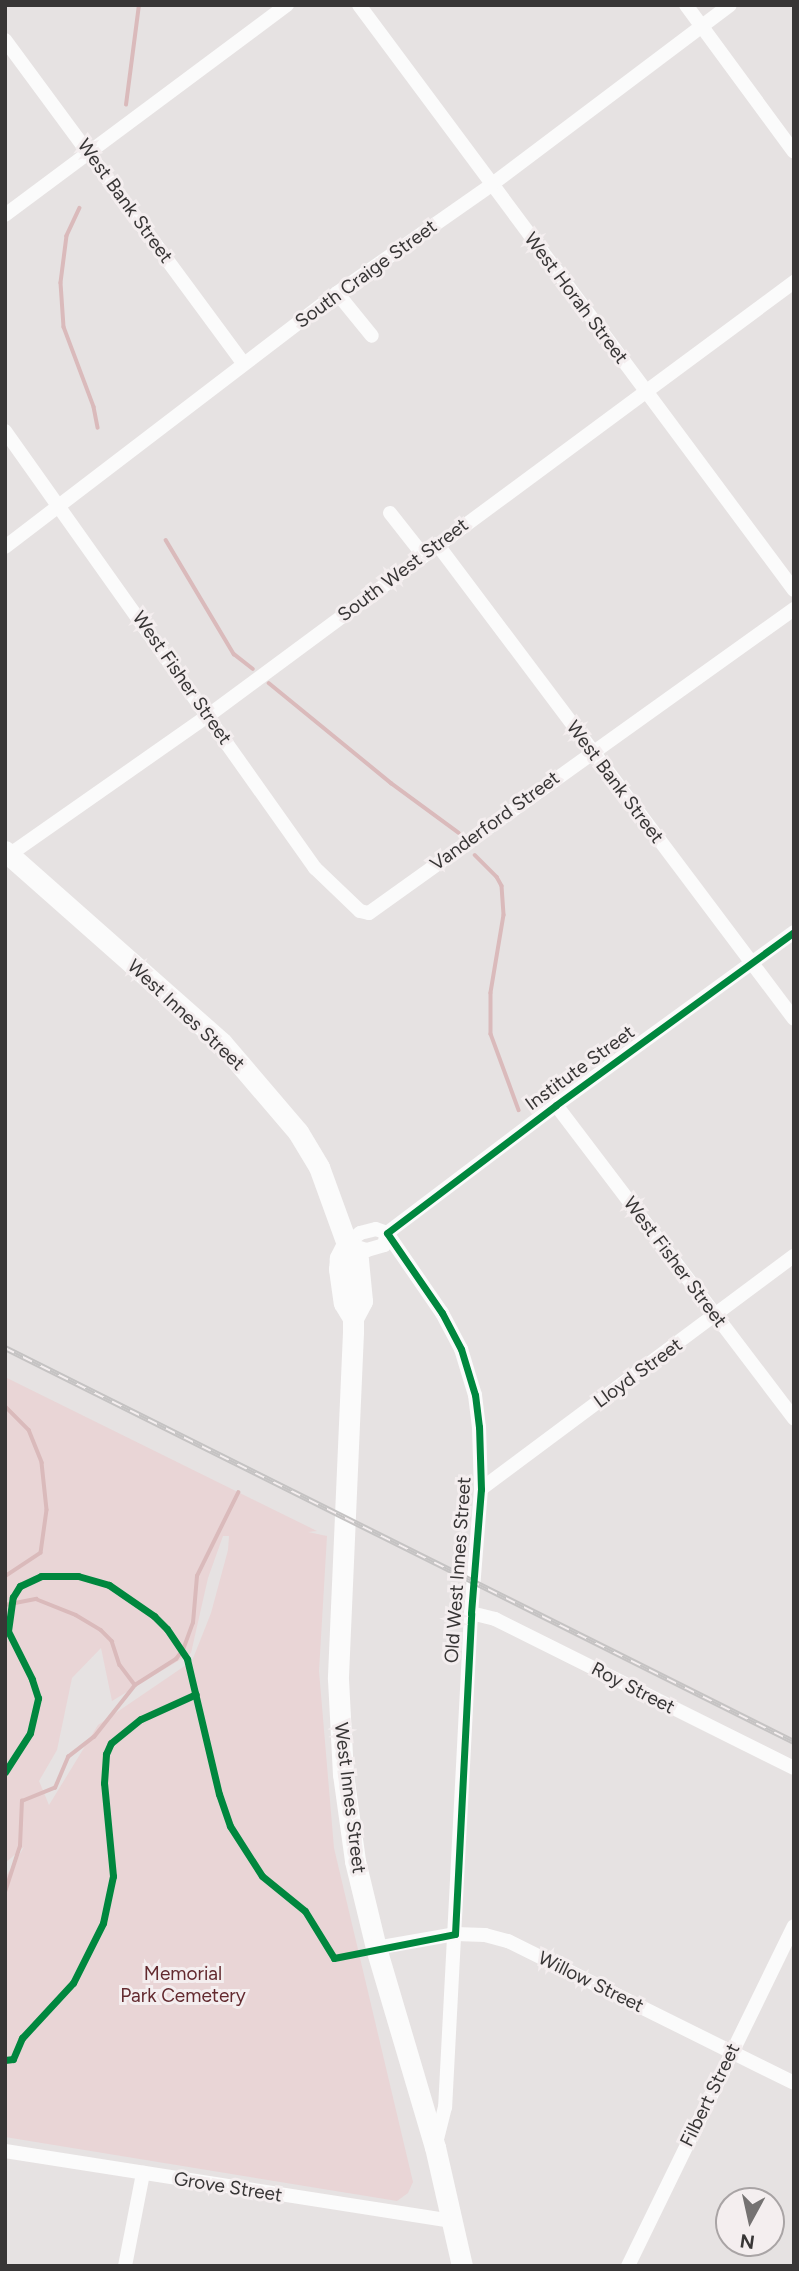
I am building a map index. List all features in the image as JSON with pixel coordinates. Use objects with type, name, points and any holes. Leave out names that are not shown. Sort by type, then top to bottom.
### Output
[{"type":"main road","name":"West Innes Street","points":[[7,853],[222,1043],[271,1097],[299,1132],[319,1167],[347,1244],[340,1258],[339,1269],[344,1303],[353,1318],[338,1679],[343,1774],[355,1861],[376,1948],[435,2147],[462,2266]]},
{"type":"street","points":[[5,215],[286,5]]},
{"type":"street","name":"West Horah Street","points":[[359,5],[794,590]]},
{"type":"street","points":[[686,5],[794,152]]},
{"type":"street","name":"South Craige Street","points":[[5,547],[243,363],[491,185],[730,5]]},
{"type":"street","name":"West Bank Street","points":[[5,40],[243,363]]},
{"type":"street","name":"South West Street","points":[[7,853],[209,715],[794,282]]},
{"type":"street","points":[[337,293],[372,336]]},
{"type":"street","name":"West Fisher Street","points":[[5,431],[315,868],[360,911],[369,913]]},
{"type":"street","points":[[390,513],[423,555]]},
{"type":"street","name":"West Bank Street","points":[[437,544],[794,1019]]},
{"type":"street","name":"Vanderford Street","points":[[369,913],[794,609]]},
{"type":"street","name":"Institute Street","points":[[347,1244],[368,1250],[384,1245],[387,1233],[556,1105],[794,932]]},
{"type":"street","name":"West Fisher Street","points":[[556,1105],[794,1419]]},
{"type":"street","name":"Old West Innes Street","points":[[387,1233],[442,1313],[461,1349],[475,1395],[481,1489],[471,1613],[445,2107],[435,2147]]},
{"type":"street","name":"Lloyd Street","points":[[481,1489],[794,1256]]},
{"type":"street","name":"Roy Street","points":[[471,1613],[495,1619],[794,1768]]},
{"type":"street","name":"Filbert Street","points":[[628,2266],[794,1926]]},
{"type":"street","name":"Willow Street","points":[[376,1948],[455,1934],[485,1935],[508,1941],[794,2083]]},
{"type":"street","name":"Grove Street","points":[[5,2151],[450,2221]]},
{"type":"street","points":[[125,2266],[143,2173]]},
{"type":"green space","name":"Memorial Park Cemetery","points":[[5,1377],[317,1531],[308,1532],[327,1536],[319,1671],[334,1848],[413,2182],[408,2193],[397,2201],[5,2137],[5,1878],[24,1847],[5,1863]],"holes":[[[223,1536],[229,1536],[228,1550],[211,1613],[192,1661],[98,1725],[49,1805],[39,1781],[57,1750],[72,1678],[101,1648],[112,1701],[191,1653],[208,1578]]]},
{"type":"waterway","points":[[126,105],[139,5]]},
{"type":"waterway","points":[[80,208],[67,236],[61,283],[64,327],[94,407],[98,428]]},
{"type":"waterway","points":[[166,540],[234,654],[253,669]]},
{"type":"waterway","points":[[269,683],[391,783],[459,833]]},
{"type":"waterway","points":[[475,855],[497,877],[502,886],[504,915],[491,993],[491,1034],[519,1110]]},
{"type":"waterway","points":[[5,1406],[29,1430],[42,1463],[47,1510],[41,1553],[5,1577]]},
{"type":"waterway","points":[[5,1892],[20,1846],[22,1801],[55,1788],[68,1757],[94,1737],[135,1685],[176,1659],[183,1650],[193,1623],[197,1576],[238,1493]]},
{"type":"waterway","points":[[5,1605],[36,1599],[76,1615],[101,1630],[112,1641],[120,1665],[135,1685]]},
{"type":"railway","points":[[5,1348],[794,1742]]},
{"type":"cycle path","points":[[5,1772],[30,1733],[38,1698],[32,1679],[8,1631],[13,1597],[20,1586],[41,1576],[78,1576],[109,1585],[154,1616],[167,1629],[187,1659],[219,1794],[230,1826],[262,1876],[305,1911],[334,1958],[455,1934],[471,1613],[481,1489],[479,1427],[475,1395],[461,1349],[442,1313],[387,1233],[556,1105],[794,932]]},
{"type":"cycle path","points":[[5,2060],[13,2059],[22,2038],[73,1983],[103,1923],[113,1876],[104,1783],[106,1754],[111,1743],[141,1719],[196,1694]]}]
